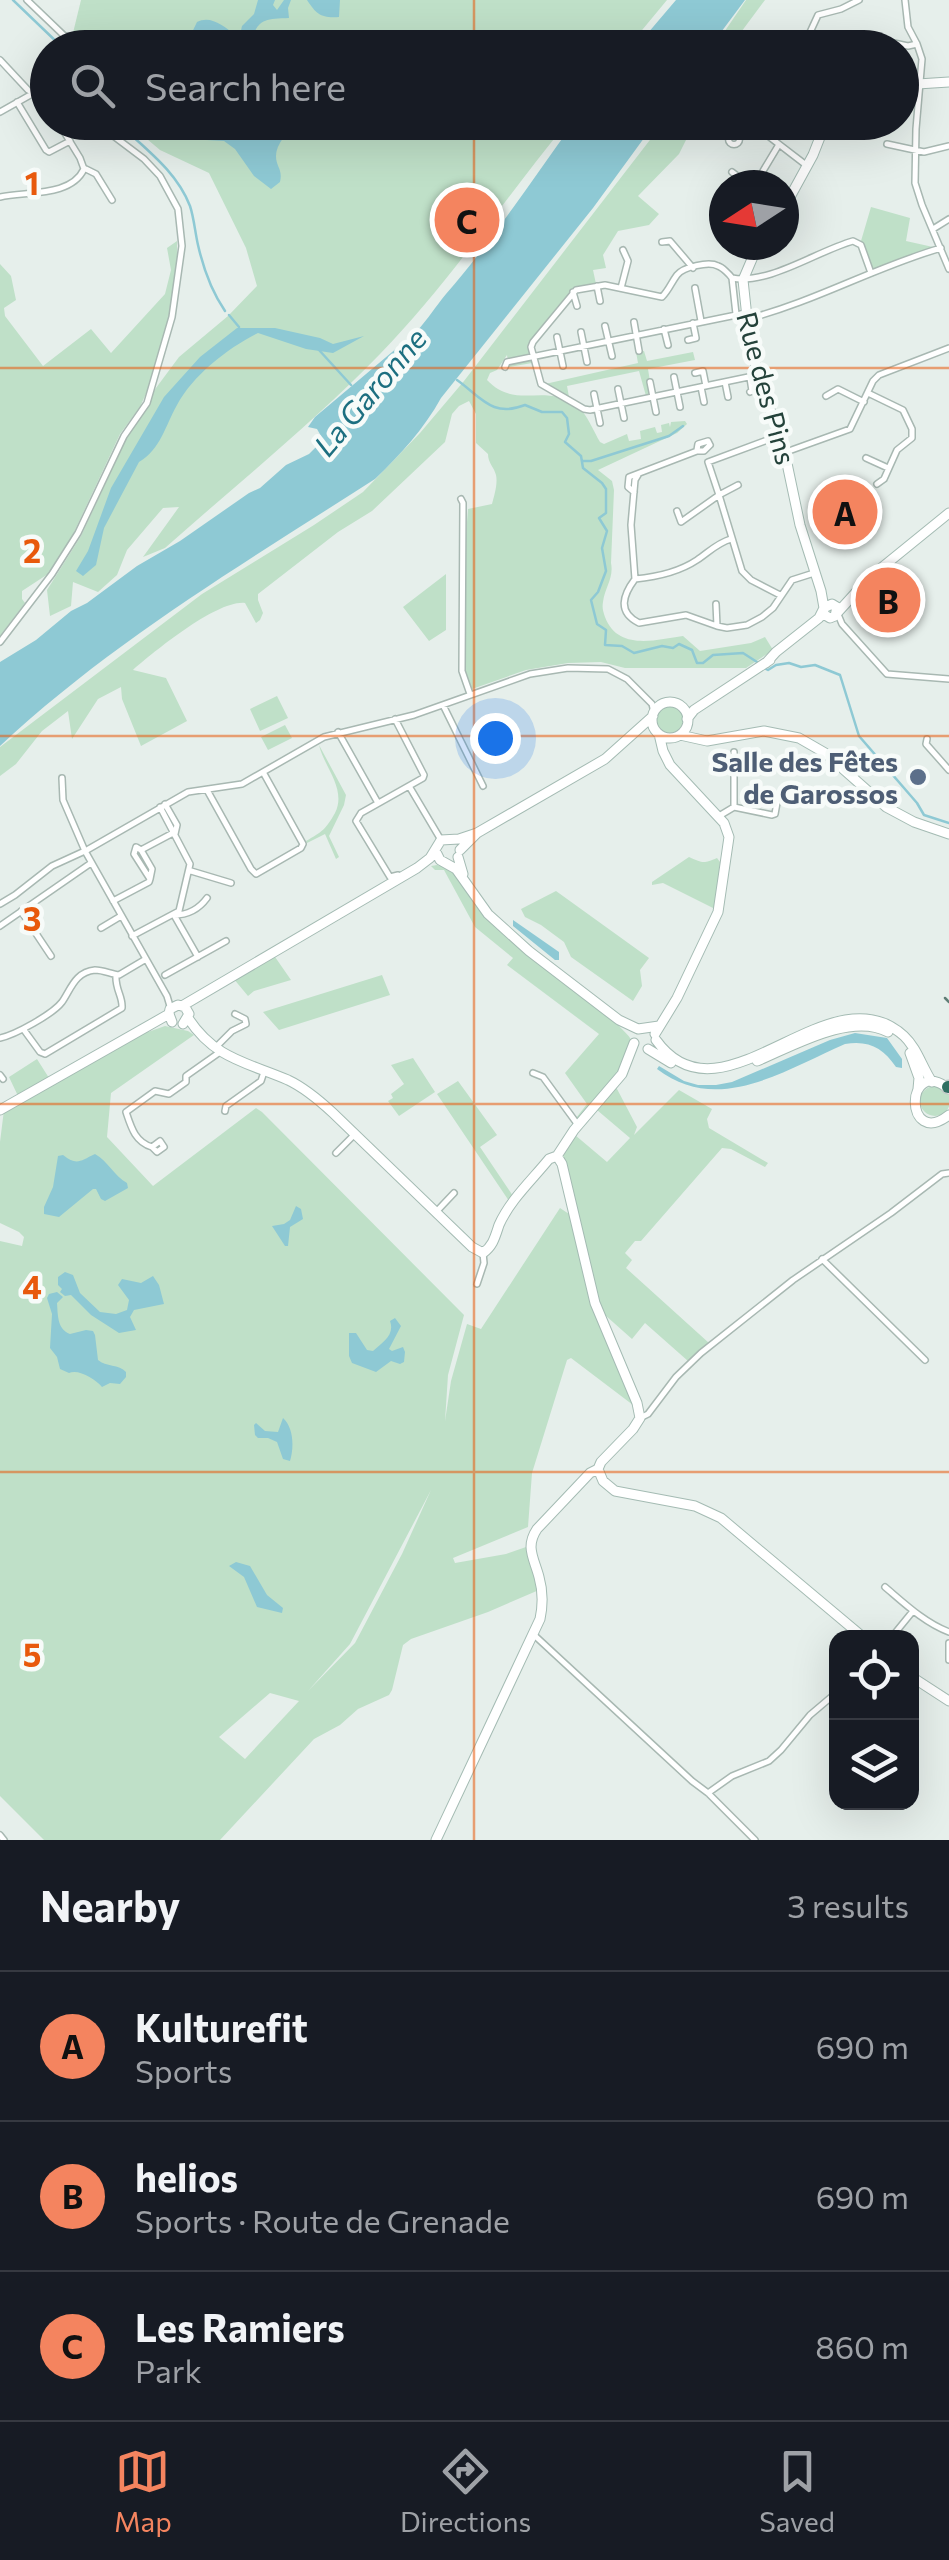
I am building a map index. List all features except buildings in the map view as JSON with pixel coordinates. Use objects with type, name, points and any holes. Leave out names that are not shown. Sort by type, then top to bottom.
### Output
[{"type":"street","points":[[27,0],[58,30]]},
{"type":"street","points":[[813,30],[818,16],[859,0]]},
{"type":"street","points":[[905,0],[910,30]]},
{"type":"street","points":[[919,50],[919,99]]},
{"type":"street","points":[[0,60],[30,91]]},
{"type":"street","points":[[920,86],[949,82]]},
{"type":"street","points":[[0,112],[30,96]]},
{"type":"street","points":[[17,102],[30,124]]},
{"type":"street","points":[[40,140],[50,152],[70,141],[84,169],[96,174],[112,200]]},
{"type":"street","points":[[0,642],[54,572],[78,533],[124,436],[147,403],[172,317],[181,234],[178,209],[160,176],[119,140]]},
{"type":"street","points":[[771,140],[806,166]]},
{"type":"street","points":[[799,179],[818,140]]},
{"type":"street","points":[[916,140],[917,190],[949,269]]},
{"type":"street","points":[[887,144],[924,152],[949,146]]},
{"type":"street","points":[[763,170],[778,146]]},
{"type":"street","points":[[0,197],[69,186],[82,176],[84,169]]},
{"type":"street","points":[[932,229],[949,219]]},
{"type":"street","points":[[662,242],[670,240],[693,268]]},
{"type":"street","points":[[750,392],[754,376],[584,409],[541,384],[533,342],[572,292],[598,286],[662,297],[680,272],[693,268],[718,265],[738,279],[776,272],[853,241],[861,245],[872,273]]},
{"type":"street","points":[[505,367],[507,362],[743,315],[856,280],[941,248]]},
{"type":"street","points":[[622,288],[628,261],[624,250]]},
{"type":"street","name":"Rue des Pins","points":[[749,260],[738,279],[754,376],[781,435],[800,525],[828,606]]},
{"type":"street","points":[[598,286],[600,301]]},
{"type":"street","points":[[688,340],[696,338],[695,288]]},
{"type":"street","points":[[572,292],[576,306]]},
{"type":"street","points":[[634,322],[639,350]]},
{"type":"street","points":[[605,326],[612,356]]},
{"type":"street","points":[[664,329],[668,345]]},
{"type":"street","points":[[581,332],[587,362]]},
{"type":"street","points":[[557,337],[564,366]]},
{"type":"street","points":[[786,452],[850,428],[879,375],[949,348]]},
{"type":"street","points":[[694,372],[703,371],[704,402]]},
{"type":"street","points":[[674,377],[680,407]]},
{"type":"street","points":[[650,382],[656,412]]},
{"type":"street","points":[[724,382],[728,397]]},
{"type":"street","points":[[618,388],[624,418]]},
{"type":"street","points":[[826,396],[838,389],[864,402]]},
{"type":"street","points":[[868,393],[903,410],[912,429],[910,441],[897,450],[884,479],[877,484]]},
{"type":"street","points":[[594,394],[600,423]]},
{"type":"street","points":[[708,462],[781,435]]},
{"type":"street","points":[[702,443],[710,443],[701,451],[638,475],[631,524],[635,579],[623,600],[631,620],[648,623],[686,616],[716,626],[738,627],[754,622],[773,608],[792,580],[814,573]]},
{"type":"street","points":[[701,451],[719,495],[738,565],[746,576],[780,595]]},
{"type":"street","points":[[866,458],[888,468]]},
{"type":"street","points":[[677,510],[681,522],[722,491],[738,486]]},
{"type":"street","points":[[461,498],[462,671],[470,695]]},
{"type":"street","points":[[666,757],[667,747],[694,710],[763,665],[828,606],[860,587],[949,514]]},
{"type":"street","points":[[635,579],[680,568],[731,539]]},
{"type":"street","points":[[716,604],[716,626]]},
{"type":"street","points":[[828,606],[887,674],[949,680]]},
{"type":"street","points":[[0,904],[52,866],[188,792],[242,784],[324,737],[442,705],[544,670],[608,669],[620,674],[655,704],[657,732],[666,757],[728,828],[729,837],[718,912],[685,982],[655,1032],[654,1044],[639,1042]]},
{"type":"street","points":[[0,1110],[156,1022],[179,1014],[197,997],[413,870],[430,858],[446,838],[454,840],[477,834],[605,759],[668,702],[692,705],[718,694]]},
{"type":"street","points":[[442,705],[482,786]]},
{"type":"street","points":[[681,706],[696,735],[716,740]]},
{"type":"street","points":[[396,719],[424,774],[360,813],[356,821],[388,875],[394,878],[453,862],[477,834]]},
{"type":"street","points":[[634,733],[644,729],[707,741],[764,731],[799,738],[825,754],[886,807],[949,834]]},
{"type":"street","points":[[338,732],[378,804]]},
{"type":"street","points":[[927,739],[926,744],[949,770]]},
{"type":"street","points":[[734,752],[734,807]]},
{"type":"street","points":[[208,788],[256,874],[301,848],[302,840],[263,772]]},
{"type":"street","points":[[62,778],[65,806],[85,851],[179,1014],[217,1050],[310,1093],[472,1248],[483,1253]]},
{"type":"street","points":[[410,786],[438,844],[437,856],[456,869],[488,914],[619,1020],[639,1042],[690,1073],[714,1075],[845,1027],[882,1028],[907,1047],[919,1078],[914,1103],[918,1115],[929,1122],[946,1120]]},
{"type":"street","points":[[718,816],[734,807],[772,815],[778,797]]},
{"type":"street","points":[[163,805],[178,825],[175,834],[188,857],[190,871],[174,915]]},
{"type":"street","points":[[113,901],[149,882],[134,854],[136,847],[141,850],[175,834]]},
{"type":"street","points":[[454,840],[466,882]]},
{"type":"street","points":[[0,926],[91,862]]},
{"type":"street","points":[[190,871],[231,883]]},
{"type":"street","points":[[132,936],[169,916],[184,915],[207,898]]},
{"type":"street","points":[[21,911],[51,956]]},
{"type":"street","points":[[174,915],[198,957]]},
{"type":"street","points":[[101,928],[121,916]]},
{"type":"street","points":[[165,975],[226,941]]},
{"type":"street","points":[[0,1038],[23,1030],[59,1006],[74,980],[93,970],[116,975],[146,960]]},
{"type":"street","points":[[23,1030],[45,1054],[91,1028],[122,1008],[116,975]]},
{"type":"street","points":[[152,1147],[143,1144],[132,1130],[126,1112],[155,1091],[168,1094],[186,1082],[186,1076],[217,1050],[232,1031],[246,1024],[236,1014]]},
{"type":"street","points":[[483,1253],[490,1248],[510,1206],[549,1158],[557,1156],[622,1074],[643,1027],[655,1032],[662,1048],[684,1064],[712,1069],[734,1064],[826,1025],[865,1018],[882,1022],[906,1038],[932,1082],[949,1088]]},
{"type":"street","points":[[224,1111],[261,1081],[264,1072]]},
{"type":"street","points":[[534,1073],[543,1077],[578,1125]]},
{"type":"street","points":[[918,1089],[932,1082]]},
{"type":"street","points":[[336,1153],[354,1134]]},
{"type":"street","points":[[557,1156],[594,1303],[640,1418]]},
{"type":"street","points":[[854,1630],[720,1518],[686,1504],[615,1491],[598,1469],[600,1462],[701,1353],[822,1259],[891,1214],[942,1174],[949,1173]]},
{"type":"street","points":[[436,1212],[454,1193]]},
{"type":"street","points":[[477,1284],[484,1264],[483,1253]]},
{"type":"street","points":[[822,1259],[924,1360]]},
{"type":"street","points":[[436,1840],[540,1619],[542,1601],[531,1538],[598,1469]]},
{"type":"street","points":[[885,1586],[913,1611],[949,1633]]},
{"type":"street","points":[[898,1630],[913,1611]]},
{"type":"street","points":[[533,1634],[755,1840]]},
{"type":"street","points":[[949,1643],[949,1660]]},
{"type":"street","points":[[919,1682],[949,1701]]},
{"type":"street","points":[[708,1793],[732,1776],[776,1756],[829,1699]]},
{"type":"green space","points":[[81,0],[667,0],[642,30],[74,30]]},
{"type":"green space","points":[[746,0],[765,0],[743,30],[726,30]]},
{"type":"green space","points":[[148,140],[554,140],[406,327],[354,380],[165,548],[143,557],[179,507],[163,508],[127,550],[117,575],[98,592],[73,582],[71,606],[50,616],[47,590],[81,536],[129,433],[153,392],[179,357],[257,286],[246,248],[209,173],[160,150]]},
{"type":"green space","points":[[650,140],[686,140],[679,154],[638,196],[659,214],[649,225],[618,231],[603,255],[606,268],[593,270],[596,284],[572,290],[531,341],[532,363],[509,367],[507,355],[487,380],[509,394],[566,400],[581,410],[604,444],[627,434],[629,441],[641,439],[640,431],[655,427],[657,433],[662,432],[661,425],[669,423],[670,427],[671,422],[685,421],[687,424],[677,433],[598,470],[612,481],[614,490],[611,573],[603,602],[605,617],[619,635],[638,641],[683,636],[700,651],[765,637],[773,650],[746,668],[625,668],[601,662],[568,663],[526,670],[472,689],[468,686],[464,668],[468,509],[492,504],[496,482],[488,454],[476,443],[476,414],[469,401],[452,414],[445,442],[372,511],[338,532],[258,594],[263,613],[260,620],[256,623],[245,603],[233,604],[187,628],[133,670],[166,678],[187,721],[141,746],[121,687],[98,699],[72,739],[68,711],[42,731],[16,764],[0,776],[0,747],[202,594],[363,492],[464,381]]},
{"type":"green space","points":[[871,207],[910,218],[906,241],[933,247],[872,268],[861,241]]},
{"type":"green space","points":[[177,241],[177,276],[169,320],[140,407],[120,434],[69,543],[48,574],[22,591],[25,603],[0,636],[0,264],[11,276],[16,300],[4,308],[5,316],[43,366],[91,329],[111,353],[165,294],[171,270],[167,248]]},
{"type":"green space","points":[[644,351],[647,361],[693,352],[695,360],[648,369],[652,394],[646,396],[639,371],[567,386],[569,397],[545,384],[638,363],[636,352]]},
{"type":"green space","points":[[446,574],[446,630],[429,641],[403,607]]},
{"type":"green space","points":[[277,696],[288,718],[260,731],[250,709]]},
{"type":"green space","points":[[670,706],[680,710],[684,720],[680,730],[670,734],[660,730],[656,720],[660,710]]},
{"type":"green space","points":[[285,725],[292,738],[268,750],[261,737]]},
{"type":"green space","points":[[319,745],[346,795],[329,836],[339,857],[336,859],[325,834],[306,841],[326,827],[338,804],[337,787]]},
{"type":"green space","points":[[689,857],[703,862],[717,858],[720,862],[715,909],[663,883],[652,885]]},
{"type":"green space","points":[[431,866],[449,868],[521,948],[630,1038],[631,1047],[621,1069],[578,1119],[587,1104],[565,1073],[599,1034],[507,965],[513,958],[475,927],[444,870]]},
{"type":"green space","points":[[556,891],[649,958],[640,970],[642,986],[633,1001],[571,957],[564,942],[525,917],[521,909]]},
{"type":"green space","points":[[273,954],[291,980],[248,996],[233,978]]},
{"type":"green space","points":[[382,975],[390,995],[279,1030],[263,1012]]},
{"type":"green space","points":[[165,1026],[194,1035],[111,1093],[107,1137],[153,1186],[256,1108],[262,1112],[464,1315],[448,1375],[445,1421],[467,1324],[481,1329],[560,1208],[569,1214],[596,1315],[633,1405],[571,1358],[567,1360],[532,1473],[528,1527],[453,1558],[455,1563],[526,1547],[539,1590],[403,1645],[389,1695],[358,1709],[340,1725],[314,1739],[220,1840],[44,1840],[0,1796],[0,1241],[22,1246],[24,1237],[0,1223],[4,1110]],"holes":[[[431,1490],[355,1643],[308,1691],[350,1644]],[[270,1693],[299,1701],[245,1759],[219,1737]]]},
{"type":"green space","points":[[413,1058],[435,1092],[399,1116],[388,1101],[404,1084],[391,1065]]},
{"type":"green space","points":[[37,1059],[49,1078],[18,1096],[9,1077]]},
{"type":"green space","points":[[458,1081],[497,1135],[480,1147],[513,1196],[509,1201],[437,1094]]},
{"type":"green space","points":[[935,1086],[949,1095],[950,1101],[941,1115],[935,1116],[921,1107],[920,1101],[929,1087]]},
{"type":"green space","points":[[616,1087],[637,1127],[634,1135],[679,1090],[712,1109],[707,1119],[709,1128],[768,1163],[765,1167],[722,1148],[641,1241],[635,1241],[625,1253],[632,1260],[626,1268],[709,1343],[688,1361],[645,1323],[632,1339],[603,1317],[562,1151],[575,1135],[607,1162],[630,1138],[597,1110]]},
{"type":"water","points":[[258,0],[275,0],[277,10],[284,0],[291,0],[289,18],[272,19],[256,30],[241,30],[254,14]]},
{"type":"water","points":[[307,0],[340,0],[339,17],[320,15]]},
{"type":"water","points":[[676,0],[745,0],[723,30],[650,30]]},
{"type":"water","points":[[202,20],[229,30],[193,30]]},
{"type":"water","points":[[206,140],[282,140],[276,160],[280,182],[271,189],[254,176],[235,149],[224,141]]},
{"type":"water","name":"La Garonne","points":[[561,140],[643,140],[427,420],[375,479],[134,637],[0,746],[0,662],[137,566],[260,488],[286,465],[309,454],[321,436],[317,429],[308,427],[315,417],[417,331]]},
{"type":"water","points":[[237,328],[275,328],[333,344],[364,336],[333,353],[306,349],[258,333],[212,363],[184,394],[158,444],[139,462],[104,528],[96,565],[83,576],[76,571],[88,551],[111,488],[164,397],[200,357]]},
{"type":"water","points":[[513,920],[559,952],[559,960],[513,926]]},
{"type":"water","points":[[855,1033],[887,1038],[902,1059],[902,1068],[875,1047],[854,1043],[775,1076],[727,1089],[704,1089],[657,1069],[659,1066],[698,1085],[716,1085]]},
{"type":"water","points":[[95,1154],[128,1188],[105,1201],[93,1189],[59,1217],[44,1214],[58,1156],[79,1161]]},
{"type":"water","points":[[296,1206],[303,1219],[290,1227],[285,1246],[272,1226],[290,1220]]},
{"type":"water","points":[[65,1272],[73,1275],[80,1293],[100,1312],[116,1314],[127,1310],[129,1300],[118,1285],[122,1279],[141,1283],[153,1276],[164,1304],[134,1310],[130,1317],[136,1330],[119,1333],[91,1315],[71,1295],[60,1292],[58,1277]]},
{"type":"water","points":[[57,1292],[63,1297],[57,1303],[63,1329],[70,1334],[93,1331],[98,1360],[126,1372],[120,1384],[102,1387],[87,1376],[60,1369],[50,1348],[52,1314],[47,1298]]},
{"type":"water","points":[[395,1318],[401,1326],[389,1349],[403,1347],[404,1362],[391,1361],[376,1372],[352,1363],[349,1333],[356,1333],[367,1350],[373,1351],[387,1338],[390,1321]]},
{"type":"water","points":[[283,1418],[292,1438],[290,1461],[283,1459],[277,1442],[255,1435],[256,1423],[265,1431],[278,1432]]},
{"type":"water","points":[[236,1562],[250,1566],[267,1595],[283,1608],[282,1613],[257,1607],[244,1577],[229,1566]]},
{"type":"waterway","points":[[13,0],[44,30]]},
{"type":"waterway","points":[[136,140],[184,193],[205,271],[225,311]]},
{"type":"waterway","points":[[229,315],[239,327]]},
{"type":"waterway","name":"La Garonne","points":[[319,350],[351,385]]},
{"type":"waterway","points":[[457,380],[495,407],[525,405],[542,412],[562,412],[567,418],[569,434],[565,442],[581,456],[583,468],[606,489],[606,513],[599,518],[607,531],[602,548],[606,571],[591,600],[597,624],[606,630],[605,645],[622,646],[634,653],[679,644],[692,650],[697,663],[713,655],[743,653],[757,662]]},
{"type":"waterway","points":[[583,461],[669,436],[683,426]]},
{"type":"waterway","points":[[766,669],[789,663],[801,667],[815,665],[840,675],[859,736],[924,815],[949,823]]},
{"type":"tram line","points":[[945,998],[949,1002]]},
{"type":"place","name":"Les Ramiers","points":[[467,220]]},
{"type":"place","name":"Kulturefit","points":[[845,512]]},
{"type":"place","name":"helios","points":[[888,600]]},
{"type":"place","name":"Salle des Fêtes de Garossos","points":[[918,777]]}]
